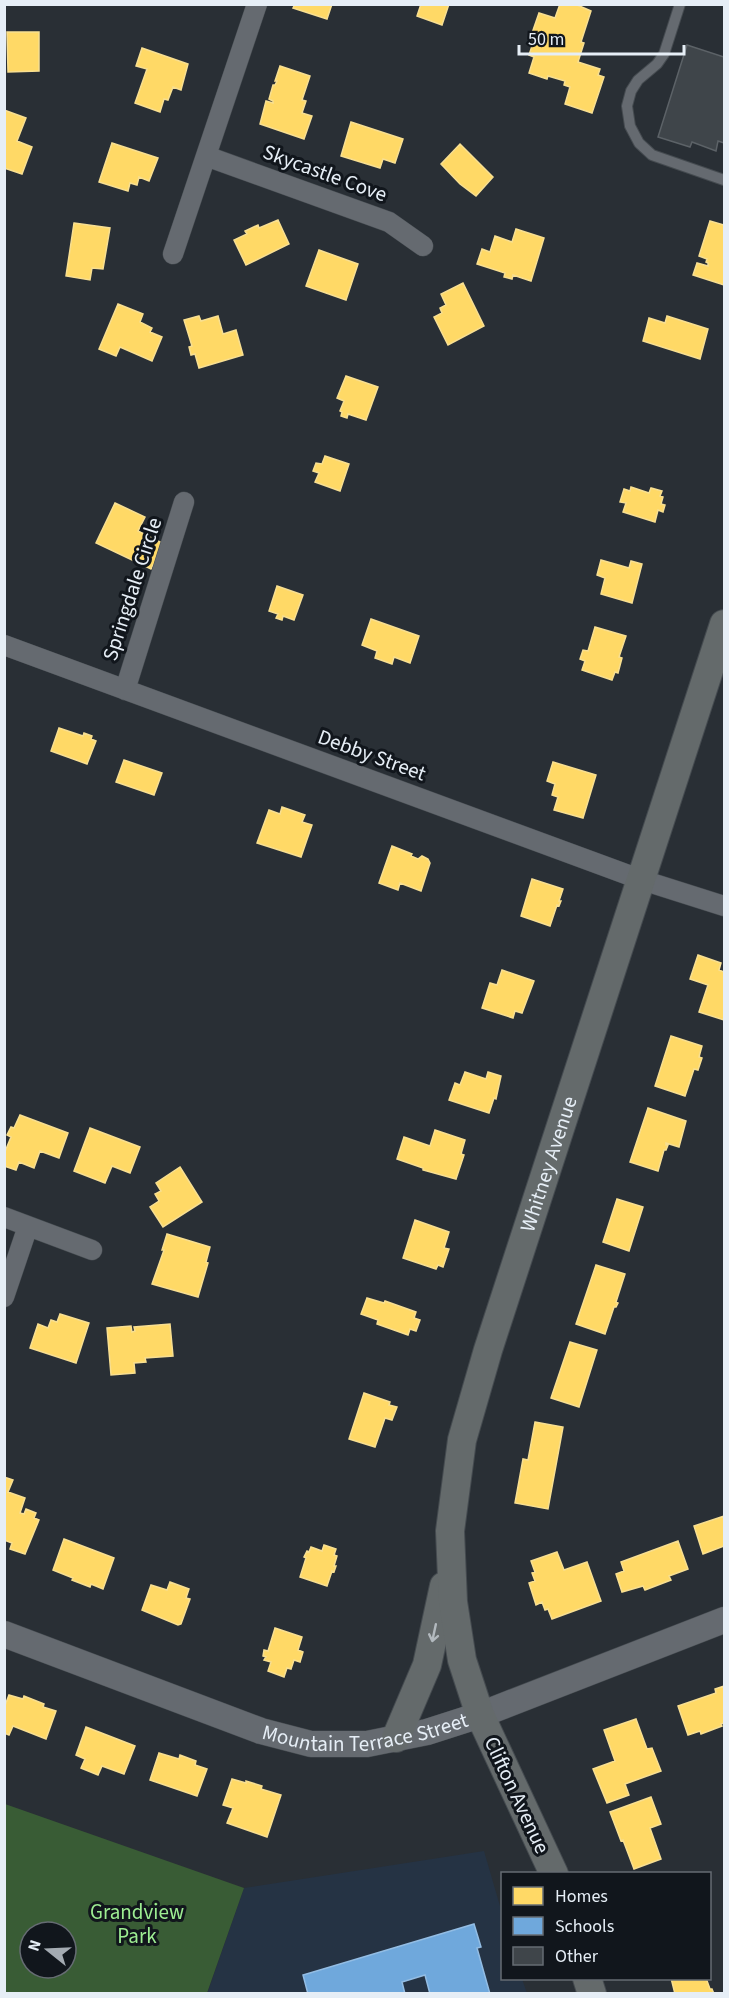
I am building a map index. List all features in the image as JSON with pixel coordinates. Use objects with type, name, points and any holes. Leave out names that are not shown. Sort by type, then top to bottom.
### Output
[{"type":"main road","name":"Whitney Avenue","points":[[480,1715],[462,1660],[453,1602],[450,1531],[462,1440],[488,1350],[724,624]]},
{"type":"main road","points":[[396,1738],[427,1665],[451,1555]]},
{"type":"main road","name":"Clifton Avenue","points":[[480,1715],[553,1872]]},
{"type":"street","points":[[173,254],[257,4]]},
{"type":"street","name":"Skycastle Cove","points":[[206,156],[389,222],[423,246]]},
{"type":"street","name":"Springdale Circle","points":[[125,690],[184,502]]},
{"type":"street","name":"Debby Street","points":[[4,645],[642,880],[724,906]]},
{"type":"street","points":[[4,1216],[92,1251]]},
{"type":"street","points":[[4,1297],[28,1226]]},
{"type":"street","name":"Mountain Terrace Street","points":[[4,1634],[261,1731],[311,1743],[367,1744],[427,1732],[480,1715],[724,1620]]},
{"type":"lane","points":[[680,4],[664,54],[657,64],[638,80],[631,91],[627,106],[630,126],[639,142],[652,155],[724,180]]},
{"type":"shaded area","points":[[484,1851],[501,1910],[501,1980],[522,1980],[527,1993],[207,1994],[244,1888]]},
{"type":"green space","name":"Grandview Park","points":[[5,1804],[244,1888],[207,1993],[5,1993]]},
{"type":"building: Homes","points":[[295,4],[332,4],[327,19],[293,8]]},
{"type":"building: Homes","points":[[421,4],[449,4],[442,25],[417,16]]},
{"type":"building: Homes","points":[[560,4],[575,4],[591,11],[581,42],[584,43],[578,62],[600,69],[598,75],[604,77],[592,113],[565,104],[570,87],[564,85],[565,81],[548,76],[547,79],[529,73],[534,57],[529,55],[534,40],[530,39],[539,13],[555,18]]},
{"type":"building: Homes","points":[[7,32],[39,32],[39,71],[8,72]]},
{"type":"building: Homes","points":[[142,48],[188,64],[181,90],[173,87],[168,100],[164,99],[160,112],[135,103],[147,69],[136,66]]},
{"type":"building: Homes","points":[[280,66],[310,76],[302,100],[306,101],[302,113],[312,116],[304,139],[260,124],[266,101],[273,103],[269,99],[273,85],[277,81],[275,81]]},
{"type":"building: Homes","points":[[4,110],[26,118],[17,141],[32,147],[22,174],[4,168]]},
{"type":"building: Homes","points":[[351,122],[403,139],[395,163],[383,159],[380,168],[341,156]]},
{"type":"building: Homes","points":[[112,143],[158,158],[149,181],[139,177],[137,185],[130,183],[128,191],[99,182]]},
{"type":"building: Homes","points":[[460,144],[493,177],[476,196],[460,184],[441,164]]},
{"type":"building: Homes","points":[[278,220],[289,244],[246,265],[234,240],[247,234],[245,231],[258,225],[259,228]]},
{"type":"building: Homes","points":[[710,221],[724,225],[724,285],[693,275],[697,263],[708,266],[707,259],[699,256]]},
{"type":"building: Homes","points":[[74,223],[110,228],[103,269],[92,268],[90,280],[66,276]]},
{"type":"building: Homes","points":[[516,229],[544,238],[531,281],[513,275],[512,279],[504,277],[505,273],[477,264],[482,249],[490,252],[495,236],[512,242]]},
{"type":"building: Homes","points":[[319,250],[358,264],[346,300],[306,286]]},
{"type":"building: Homes","points":[[463,283],[484,326],[448,345],[434,317],[442,313],[440,308],[446,305],[441,294]]},
{"type":"building: Homes","points":[[118,304],[143,314],[140,322],[152,328],[150,332],[162,337],[152,361],[120,347],[116,356],[99,349]]},
{"type":"building: Homes","points":[[199,316],[201,321],[218,316],[223,334],[236,330],[243,355],[199,368],[195,354],[191,355],[189,347],[192,346],[184,320]]},
{"type":"building: Homes","points":[[667,316],[708,329],[700,359],[643,341],[649,318],[665,323]]},
{"type":"building: Homes","points":[[346,376],[378,387],[366,420],[348,414],[347,418],[341,416],[340,411],[344,401],[337,398]]},
{"type":"building: Homes","points":[[325,456],[349,464],[340,491],[315,482],[319,473],[313,471],[316,463],[322,464]]},
{"type":"building: Homes","points":[[631,487],[649,493],[651,488],[662,491],[661,504],[665,505],[663,512],[658,510],[655,522],[623,512],[626,503],[620,502],[624,489],[630,491]]},
{"type":"building: Homes","points":[[115,503],[145,517],[138,531],[164,544],[157,567],[153,565],[151,569],[96,543]]},
{"type":"building: Homes","points":[[601,560],[629,568],[631,561],[642,564],[632,603],[601,594],[605,578],[597,575]]},
{"type":"building: Homes","points":[[277,586],[303,595],[294,620],[283,616],[282,620],[276,618],[278,614],[269,611]]},
{"type":"building: Homes","points":[[371,619],[419,636],[410,663],[394,657],[392,664],[375,658],[377,651],[362,645]]},
{"type":"building: Homes","points":[[595,627],[626,636],[619,657],[622,658],[618,673],[615,672],[612,680],[582,670],[585,661],[580,659],[583,650],[588,651]]},
{"type":"building: Homes","points":[[59,728],[83,736],[84,733],[92,736],[91,739],[96,741],[87,764],[51,751]]},
{"type":"building: Homes","points":[[124,760],[162,773],[154,795],[116,782]]},
{"type":"building: Homes","points":[[553,762],[596,775],[583,818],[554,810],[558,797],[552,795],[555,784],[547,781]]},
{"type":"building: Homes","points":[[282,807],[305,815],[302,822],[312,825],[301,857],[257,843],[269,810],[280,814]]},
{"type":"building: Homes","points":[[392,846],[418,859],[422,856],[428,859],[430,863],[421,891],[400,883],[398,890],[379,883]]},
{"type":"building: Homes","points":[[532,879],[563,889],[559,901],[561,901],[559,906],[557,905],[550,926],[521,916]]},
{"type":"building: Homes","points":[[698,955],[721,963],[719,970],[724,972],[724,1020],[699,1012],[708,985],[690,979]]},
{"type":"building: Homes","points":[[502,970],[534,981],[522,1013],[515,1011],[513,1018],[482,1008],[490,983],[497,985]]},
{"type":"building: Homes","points":[[671,1036],[702,1046],[699,1057],[702,1058],[698,1070],[694,1069],[685,1096],[655,1086]]},
{"type":"building: Homes","points":[[465,1072],[486,1079],[488,1072],[501,1076],[496,1099],[494,1098],[489,1113],[449,1100],[455,1083],[460,1085]]},
{"type":"building: Homes","points":[[648,1108],[686,1121],[679,1147],[666,1143],[668,1145],[664,1150],[658,1171],[630,1162]]},
{"type":"building: Homes","points":[[20,1115],[68,1133],[59,1158],[40,1151],[34,1168],[19,1162],[16,1170],[4,1166],[4,1154],[11,1137],[7,1135],[11,1127],[14,1128]]},
{"type":"building: Homes","points":[[90,1128],[140,1147],[130,1173],[112,1166],[105,1183],[74,1171]]},
{"type":"building: Homes","points":[[435,1130],[465,1140],[461,1154],[464,1155],[456,1179],[423,1170],[423,1168],[397,1159],[404,1137],[430,1146]]},
{"type":"building: Homes","points":[[180,1167],[202,1202],[163,1227],[150,1207],[159,1201],[155,1194],[161,1191],[156,1183]]},
{"type":"building: Homes","points":[[617,1199],[643,1207],[629,1251],[603,1242]]},
{"type":"building: Homes","points":[[415,1220],[449,1232],[444,1248],[449,1249],[443,1267],[438,1265],[436,1269],[403,1258]]},
{"type":"building: Homes","points":[[167,1234],[210,1247],[198,1297],[152,1284]]},
{"type":"building: Homes","points":[[596,1265],[625,1274],[616,1302],[618,1303],[614,1307],[605,1334],[576,1324]]},
{"type":"building: Homes","points":[[367,1298],[384,1303],[385,1301],[416,1312],[414,1318],[420,1320],[416,1331],[410,1329],[408,1335],[377,1324],[378,1320],[361,1314]]},
{"type":"building: Homes","points":[[60,1314],[89,1323],[76,1363],[30,1348],[38,1324],[48,1328],[51,1320],[57,1322]]},
{"type":"building: Homes","points":[[170,1324],[173,1356],[145,1358],[146,1362],[134,1363],[135,1373],[111,1375],[107,1328],[131,1326],[132,1332],[135,1331],[134,1327]]},
{"type":"building: Homes","points":[[570,1342],[597,1350],[579,1407],[551,1398]]},
{"type":"building: Homes","points":[[364,1393],[390,1402],[389,1405],[397,1407],[392,1420],[385,1418],[375,1447],[349,1439]]},
{"type":"building: Homes","points":[[535,1422],[563,1427],[548,1509],[515,1503],[523,1459],[528,1460]]},
{"type":"building: Homes","points":[[4,1477],[13,1480],[8,1492],[25,1498],[20,1513],[24,1514],[26,1509],[36,1513],[34,1518],[39,1520],[25,1554],[10,1549],[12,1543],[4,1540]]},
{"type":"building: Homes","points":[[724,1516],[724,1546],[703,1554],[694,1526]]},
{"type":"building: Homes","points":[[64,1539],[114,1558],[103,1589],[91,1584],[90,1587],[53,1570]]},
{"type":"building: Homes","points":[[678,1541],[688,1569],[669,1576],[671,1580],[645,1590],[643,1586],[622,1592],[616,1574],[624,1571],[621,1562]]},
{"type":"building: Homes","points":[[324,1545],[336,1549],[334,1555],[337,1556],[334,1572],[332,1571],[327,1586],[300,1577],[307,1551],[309,1552],[311,1547],[322,1551]]},
{"type":"building: Homes","points":[[557,1552],[564,1570],[587,1562],[601,1601],[552,1619],[542,1602],[536,1605],[529,1583],[535,1581],[531,1561]]},
{"type":"building: Homes","points":[[170,1582],[189,1589],[186,1598],[190,1599],[181,1624],[178,1625],[142,1610],[151,1585],[167,1590]]},
{"type":"building: Homes","points":[[275,1628],[302,1637],[298,1650],[303,1652],[300,1662],[294,1660],[291,1669],[287,1668],[284,1677],[268,1671],[271,1662],[264,1660],[266,1657],[263,1656],[264,1650],[268,1651]]},
{"type":"building: Homes","points":[[724,1686],[724,1723],[721,1724],[722,1726],[701,1734],[700,1731],[688,1735],[678,1706],[716,1693],[715,1689]]},
{"type":"building: Homes","points":[[9,1695],[23,1699],[24,1696],[44,1704],[43,1707],[56,1711],[46,1739],[13,1726],[9,1735],[4,1733],[4,1708]]},
{"type":"building: Homes","points":[[636,1719],[647,1749],[652,1748],[661,1771],[625,1784],[629,1795],[607,1803],[593,1769],[615,1761],[604,1730]]},
{"type":"building: Homes","points":[[86,1727],[135,1746],[124,1774],[102,1766],[98,1775],[81,1768],[85,1759],[76,1755]]},
{"type":"building: Homes","points":[[159,1753],[179,1759],[180,1755],[196,1761],[195,1765],[207,1769],[197,1796],[150,1780]]},
{"type":"building: Homes","points":[[232,1779],[262,1786],[261,1789],[281,1795],[267,1837],[227,1823],[233,1808],[223,1805]]},
{"type":"building: Homes","points":[[651,1797],[661,1824],[650,1828],[661,1859],[634,1869],[610,1812]]},
{"type":"building: Homes","points":[[672,1980],[707,1980],[714,1994],[675,1994]]},
{"type":"building: Schools","points":[[474,1924],[481,1947],[477,1948],[490,1994],[430,1994],[425,1975],[402,1982],[405,1994],[308,1994],[303,1975]]},
{"type":"building: Other","points":[[687,45],[724,57],[724,143],[718,141],[716,151],[692,142],[690,147],[658,137]]}]
